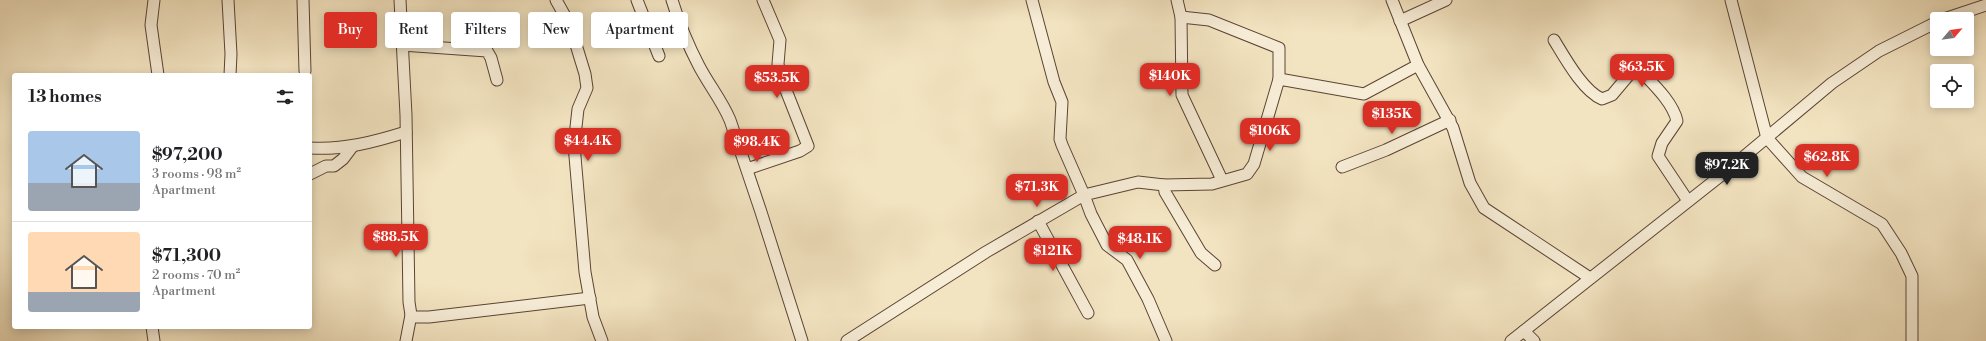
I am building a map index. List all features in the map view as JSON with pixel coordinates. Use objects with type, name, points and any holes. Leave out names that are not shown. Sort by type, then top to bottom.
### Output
[{"type":"street","points":[[154,0],[152,39],[158,73]]},
{"type":"street","points":[[228,0],[231,54],[230,73]]},
{"type":"street","points":[[303,0],[305,71]]},
{"type":"street","points":[[400,0],[401,12]]},
{"type":"street","points":[[556,0],[570,25],[585,74],[587,88],[578,109],[574,146],[586,272],[593,317],[602,341]]},
{"type":"street","points":[[638,0],[659,56]]},
{"type":"street","points":[[672,0],[678,20],[699,65],[725,109],[747,169],[802,341]]},
{"type":"street","points":[[747,169],[800,151],[808,146],[780,75],[778,64],[780,40],[763,0]]},
{"type":"street","points":[[1032,0],[1054,82],[1061,97],[1060,139],[1062,145],[1091,214],[1107,245],[1127,260],[1148,299],[1166,341]]},
{"type":"street","points":[[1177,0],[1181,17],[1182,95],[1222,180]]},
{"type":"street","points":[[1392,0],[1418,65],[1450,120],[1470,183],[1484,208],[1590,278]]},
{"type":"street","points":[[1400,21],[1446,0]]},
{"type":"street","points":[[1731,0],[1767,138],[1802,177],[1882,224],[1901,253],[1912,276],[1912,341]]},
{"type":"street","points":[[1965,12],[1986,5]]},
{"type":"street","points":[[847,341],[1038,221],[1084,195],[1138,182],[1164,186],[1212,184],[1247,174],[1254,164],[1280,79],[1279,48],[1209,20],[1181,17]]},
{"type":"street","points":[[1511,341],[1767,138],[1832,83],[1858,64],[1906,36],[1930,25]]},
{"type":"street","points":[[1554,40],[1582,81],[1594,95],[1602,98],[1612,95],[1633,70],[1639,70],[1650,80],[1671,108],[1677,121],[1662,142],[1658,156],[1688,201]]},
{"type":"street","points":[[443,47],[487,51],[491,58],[497,80]]},
{"type":"street","points":[[402,48],[406,132],[409,302],[411,315],[406,341]]},
{"type":"street","points":[[1280,79],[1364,94],[1418,65]]},
{"type":"street","points":[[1342,167],[1386,150],[1450,120]]},
{"type":"street","points":[[312,148],[331,149],[352,147],[369,144],[406,132]]},
{"type":"street","points":[[312,173],[326,166],[334,166],[343,159],[352,147]]},
{"type":"street","points":[[1164,186],[1165,192],[1201,254],[1215,265]]},
{"type":"street","points":[[1038,221],[1088,312]]},
{"type":"street","points":[[411,315],[414,317],[429,317],[590,298]]},
{"type":"street","points":[[152,329],[154,341]]},
{"type":"street","points":[[1524,331],[1534,341]]}]
